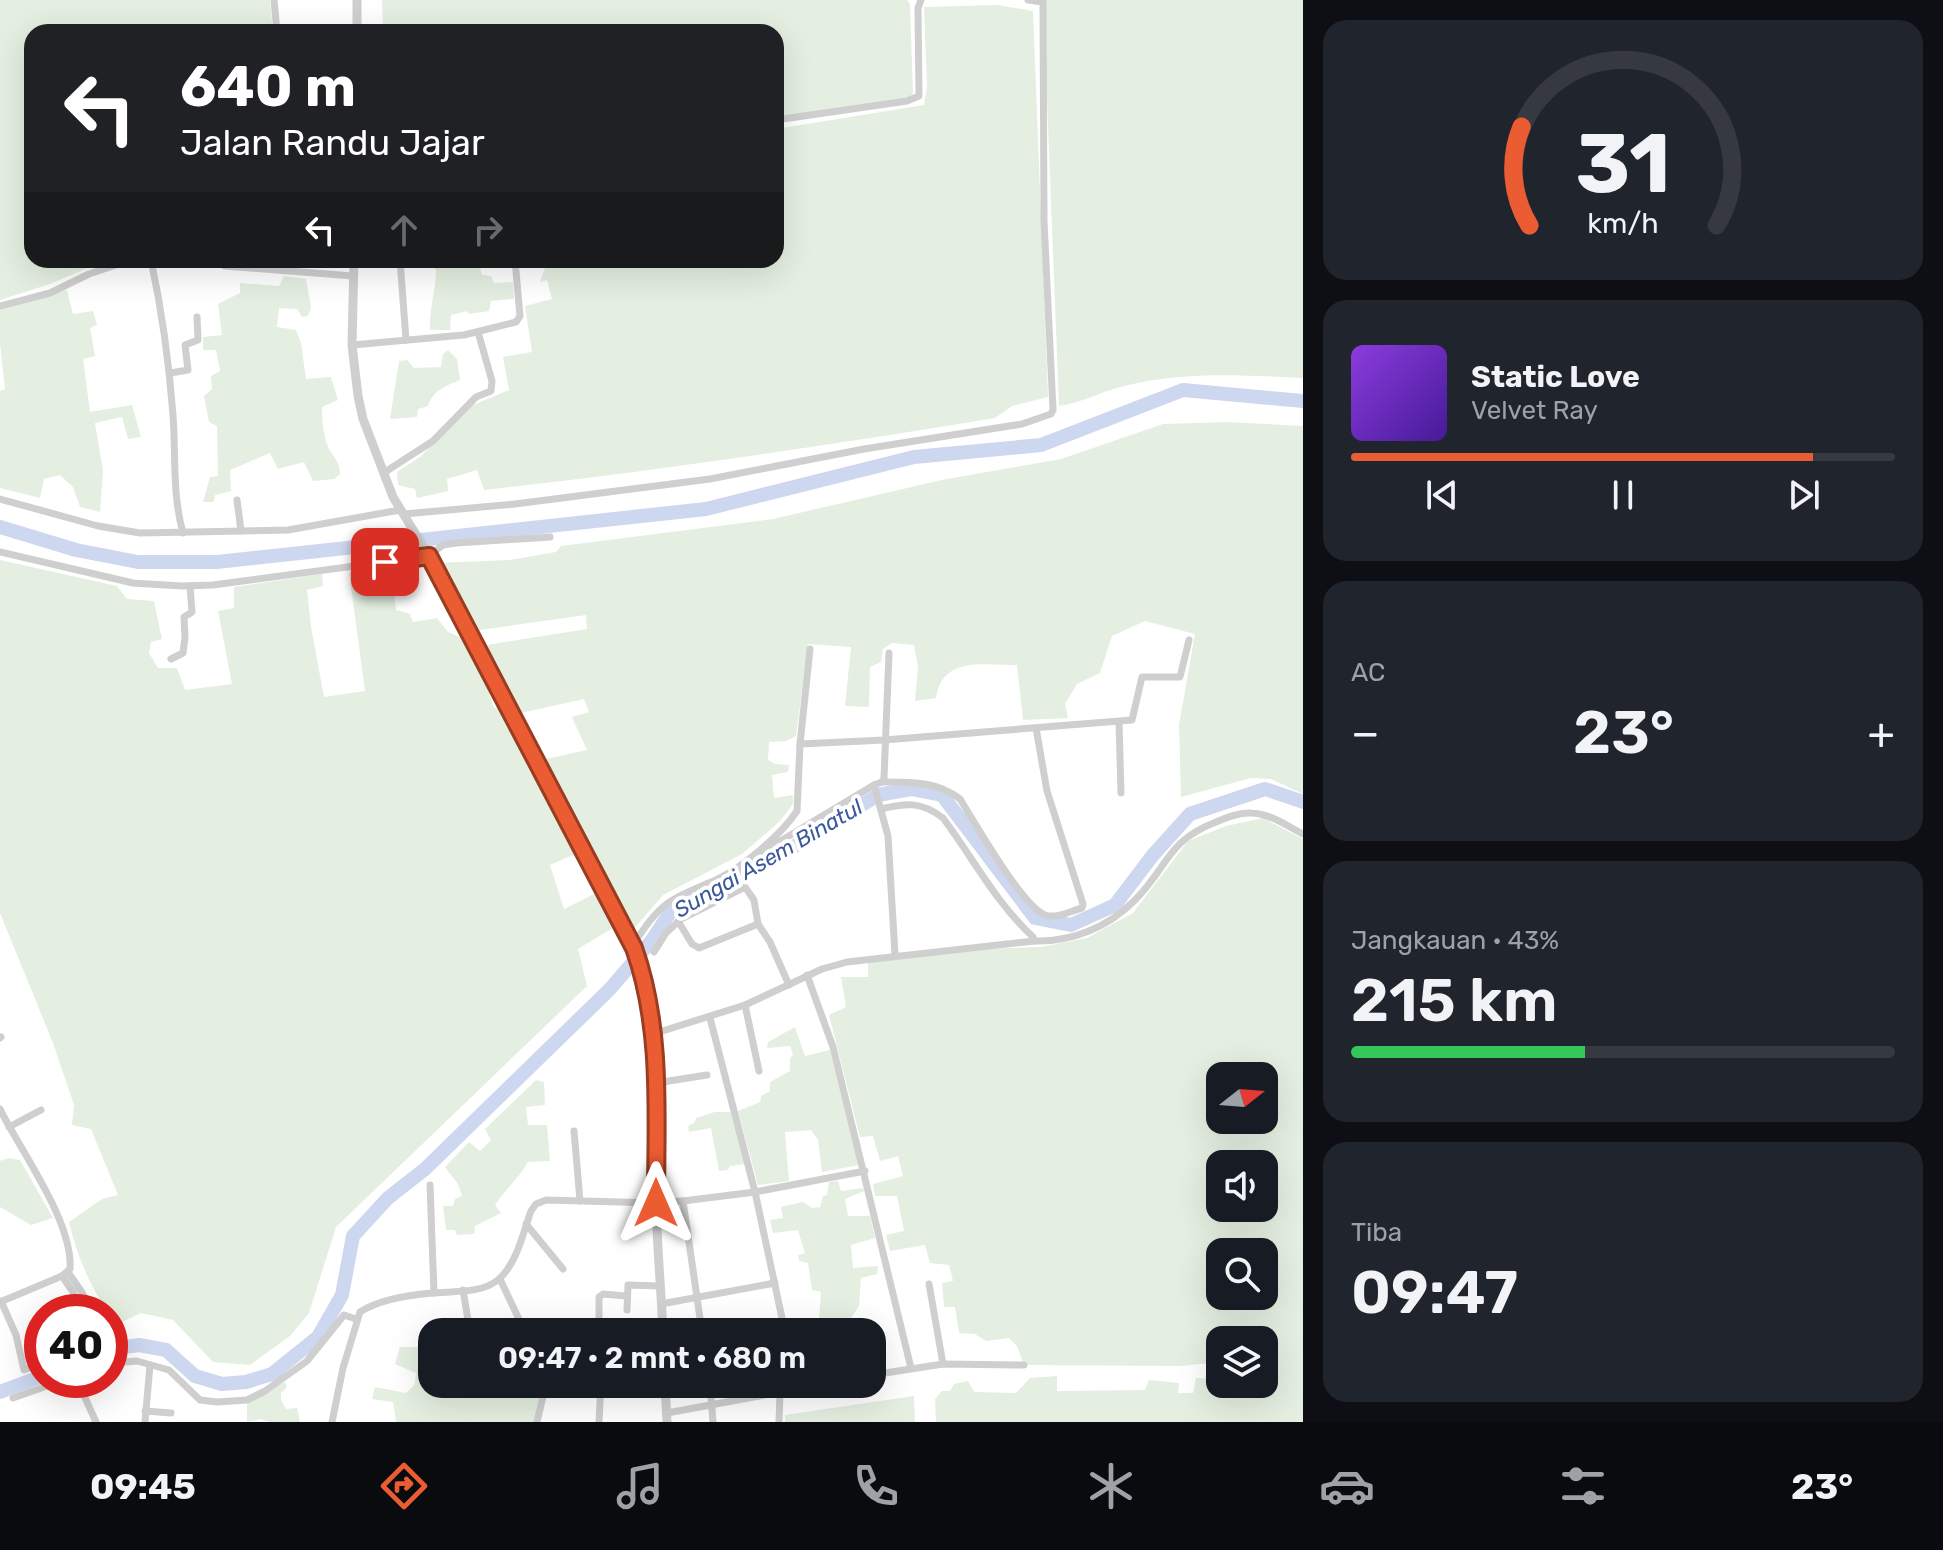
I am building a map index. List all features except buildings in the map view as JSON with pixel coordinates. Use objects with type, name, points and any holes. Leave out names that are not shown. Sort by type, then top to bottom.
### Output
[{"type":"street","points":[[274,0],[276,24]]},
{"type":"street","points":[[357,0],[357,24]]},
{"type":"street","points":[[784,119],[907,101],[919,96],[918,8],[921,0]]},
{"type":"street","points":[[0,499],[98,526],[140,533],[288,530],[710,479],[864,449],[1022,424],[1051,414],[1035,1]]},
{"type":"street","points":[[0,306],[50,293],[107,268]]},
{"type":"street","points":[[152,268],[170,373],[174,416],[174,484],[183,533]]},
{"type":"street","points":[[249,268],[353,276]]},
{"type":"street","points":[[354,268],[352,345],[363,419],[404,514],[428,554],[633,946],[641,969],[653,1034],[656,1083],[656,1203],[662,1318]]},
{"type":"street","points":[[401,268],[406,340]]},
{"type":"street","points":[[352,345],[478,332],[514,323],[520,319],[516,268]]},
{"type":"street","points":[[170,373],[188,370],[185,345],[198,340],[197,317]]},
{"type":"street","points":[[385,472],[433,441],[476,397],[491,391],[492,381],[478,332]]},
{"type":"street","points":[[237,500],[241,531]]},
{"type":"street","points":[[0,552],[133,583],[191,590],[428,554],[443,545],[550,537]]},
{"type":"street","points":[[171,659],[183,653],[184,617],[192,612],[191,590]]},
{"type":"street","points":[[800,744],[1133,719],[1143,677],[1181,676],[1189,640]]},
{"type":"street","points":[[754,857],[797,811],[810,649]]},
{"type":"street","points":[[889,653],[884,740],[877,785],[888,836],[895,955]]},
{"type":"street","points":[[1119,722],[1121,793]]},
{"type":"street","points":[[633,946],[654,916],[676,897],[721,877],[877,785],[918,782],[940,786],[952,793],[960,799],[1018,888],[1037,910],[1052,916],[1082,908],[1047,791],[1036,728]]},
{"type":"street","points":[[881,808],[914,803],[943,818],[989,885],[1034,941]]},
{"type":"street","points":[[653,1034],[710,1018],[807,975],[847,962],[1034,941],[1049,942],[1076,936],[1122,912],[1145,889],[1179,842],[1209,824],[1250,812],[1269,816],[1303,834]]},
{"type":"street","points":[[654,952],[678,921],[745,887],[754,900],[758,924],[770,942],[789,985]]},
{"type":"street","points":[[678,921],[692,944],[699,948],[758,924]]},
{"type":"street","points":[[807,975],[833,1047],[911,1368]]},
{"type":"street","points":[[745,1005],[759,1071]]},
{"type":"street","points":[[710,1018],[755,1192],[782,1318]]},
{"type":"street","points":[[656,1083],[707,1075]]},
{"type":"street","points":[[0,1109],[57,1216],[71,1258],[60,1276],[0,1302],[16,1335],[24,1370]]},
{"type":"street","points":[[9,1127],[41,1110]]},
{"type":"street","points":[[574,1131],[580,1201]]},
{"type":"street","points":[[332,1422],[360,1312],[372,1305],[413,1295],[485,1287],[500,1279],[509,1266],[531,1211],[539,1203],[555,1199],[656,1203],[683,1201],[755,1192],[865,1171]]},
{"type":"street","points":[[430,1185],[434,1293]]},
{"type":"street","points":[[683,1201],[700,1318]]},
{"type":"street","points":[[526,1224],[563,1269]]},
{"type":"street","points":[[60,1276],[74,1294]]},
{"type":"street","points":[[60,1276],[83,1294]]},
{"type":"street","points":[[500,1279],[518,1318]]},
{"type":"street","points":[[661,1304],[775,1283]]},
{"type":"street","points":[[929,1284],[943,1364]]},
{"type":"street","points":[[627,1310],[628,1285],[659,1286]]},
{"type":"street","points":[[463,1290],[468,1318]]},
{"type":"street","points":[[599,1318],[599,1297],[603,1294],[626,1296]]},
{"type":"street","points":[[128,1360],[172,1372],[200,1400],[247,1400],[307,1361],[344,1315],[356,1319]]},
{"type":"street","points":[[886,1372],[943,1364],[1024,1365]]},
{"type":"street","points":[[145,1422],[150,1365]]},
{"type":"street","points":[[13,1398],[24,1394]]},
{"type":"street","points":[[85,1398],[96,1422]]},
{"type":"street","points":[[537,1422],[543,1398]]},
{"type":"street","points":[[599,1422],[600,1398]]},
{"type":"street","points":[[712,1398],[713,1422]]},
{"type":"street","points":[[667,1417],[754,1398]]},
{"type":"street","points":[[779,1422],[780,1398]]},
{"type":"street","points":[[145,1411],[171,1413]]},
{"type":"green space","points":[[0,0],[270,0],[272,24],[24,24],[24,268],[87,268],[0,300]]},
{"type":"green space","points":[[382,0],[907,0],[910,4],[913,93],[910,99],[784,117],[784,24],[383,24]]},
{"type":"green space","points":[[1045,0],[1303,0],[1303,378],[1213,375],[1169,378],[1124,386],[1059,406]]},
{"type":"green space","points":[[998,5],[1033,11],[1048,397],[1012,406],[995,418],[676,466],[484,490],[477,470],[447,479],[448,491],[417,498],[415,489],[398,485],[397,472],[420,457],[473,405],[509,390],[503,357],[532,352],[525,306],[552,299],[547,280],[540,282],[545,268],[784,268],[784,128],[924,105],[927,86],[924,7]]},
{"type":"green space","points":[[434,268],[480,268],[482,275],[491,276],[494,283],[513,282],[514,299],[491,301],[489,311],[451,315],[450,330],[430,330]]},
{"type":"green space","points":[[284,276],[306,279],[311,307],[308,316],[302,317],[297,309],[279,308],[277,327],[296,330],[306,379],[331,377],[338,400],[322,407],[323,423],[327,444],[338,463],[340,474],[334,479],[313,481],[304,462],[278,469],[270,453],[230,470],[231,491],[215,495],[214,502],[203,502],[210,477],[218,476],[217,426],[209,422],[204,396],[212,389],[211,376],[220,371],[216,350],[203,350],[203,337],[222,335],[218,304],[240,293],[240,283],[279,286]]},
{"type":"green space","points":[[67,290],[73,314],[93,311],[97,325],[90,328],[95,356],[83,359],[90,412],[132,405],[141,437],[128,439],[122,417],[95,423],[103,471],[100,512],[80,507],[73,487],[60,475],[44,479],[40,498],[0,488],[0,391],[5,389],[0,309]]},
{"type":"green space","points":[[448,350],[457,359],[460,380],[437,392],[428,406],[418,409],[417,417],[390,419],[399,361],[407,360],[414,368],[441,367],[443,354]]},
{"type":"green space","points":[[1227,422],[1303,426],[1303,794],[1271,779],[1251,778],[1181,797],[1179,725],[1195,634],[1145,621],[1112,636],[1100,673],[1077,684],[1065,704],[1068,718],[1023,720],[1017,665],[978,664],[955,669],[946,675],[936,698],[915,701],[918,667],[914,645],[892,643],[883,649],[881,662],[870,667],[869,707],[845,706],[851,647],[808,644],[796,736],[786,741],[769,742],[768,760],[789,765],[788,772],[772,775],[774,798],[793,795],[793,804],[780,821],[742,854],[663,895],[633,930],[626,924],[541,760],[587,750],[572,717],[589,712],[584,699],[516,714],[480,646],[587,629],[586,615],[473,631],[435,563],[510,560],[556,552],[561,546],[773,519],[942,480],[1061,459],[1163,424]]},
{"type":"green space","points":[[0,560],[117,586],[127,599],[154,601],[162,639],[151,642],[149,653],[158,668],[177,668],[185,690],[232,684],[218,611],[234,608],[234,587],[322,574],[323,586],[307,590],[324,697],[365,691],[349,572],[394,567],[396,610],[410,614],[413,622],[437,618],[448,632],[462,638],[494,691],[489,694],[494,708],[500,707],[575,854],[550,865],[564,909],[600,891],[616,926],[578,949],[587,986],[336,1227],[309,1313],[290,1336],[250,1365],[213,1362],[173,1320],[141,1313],[128,1319],[128,1294],[97,1294],[89,1280],[69,1222],[102,1199],[118,1195],[91,1129],[72,1125],[74,1105],[53,1043],[0,913]]},
{"type":"green space","points":[[1263,818],[1303,839],[1303,1422],[936,1422],[935,1399],[942,1391],[950,1391],[954,1384],[968,1381],[974,1392],[1016,1393],[1030,1378],[1057,1376],[1057,1391],[1145,1390],[1149,1380],[1179,1383],[1178,1393],[1193,1393],[1196,1378],[1206,1378],[1206,1398],[1278,1398],[1278,1326],[1206,1326],[1206,1363],[1180,1366],[1024,1365],[1017,1346],[1009,1338],[986,1341],[975,1334],[959,1333],[955,1307],[944,1307],[942,1283],[953,1281],[949,1265],[930,1263],[925,1245],[890,1251],[886,1235],[904,1231],[897,1196],[875,1196],[873,1184],[903,1176],[898,1156],[880,1161],[873,1136],[860,1137],[829,1015],[846,1007],[841,977],[868,977],[868,962],[980,949],[1041,947],[1087,938],[1133,913],[1188,841],[1226,826]]},
{"type":"green space","points":[[795,1027],[805,1056],[830,1050],[859,1165],[822,1172],[818,1140],[811,1130],[785,1132],[789,1181],[758,1185],[738,1111],[760,1102],[761,1096],[770,1091],[770,1082],[790,1071],[793,1054],[790,1046],[767,1048],[768,1042]]},
{"type":"green space","points":[[536,1080],[544,1082],[545,1105],[526,1107],[528,1125],[547,1125],[550,1161],[528,1162],[495,1205],[501,1213],[475,1226],[474,1234],[457,1235],[455,1230],[446,1230],[443,1206],[453,1206],[455,1199],[462,1196],[458,1184],[445,1167],[469,1142],[480,1151],[491,1140],[485,1129]]},
{"type":"green space","points":[[715,1112],[731,1112],[745,1164],[719,1171],[711,1128],[689,1132],[688,1126],[696,1118]]},
{"type":"green space","points":[[9,1158],[20,1160],[53,1218],[31,1225],[0,1207],[0,1161]]},
{"type":"green space","points":[[838,1181],[841,1191],[863,1188],[864,1191],[845,1199],[848,1216],[870,1216],[875,1238],[851,1245],[853,1268],[878,1266],[877,1274],[861,1278],[859,1306],[851,1318],[819,1318],[821,1292],[812,1290],[808,1263],[799,1261],[798,1255],[805,1253],[798,1230],[773,1233],[770,1220],[783,1218],[781,1207],[803,1202],[812,1208],[820,1207],[823,1196],[827,1195],[829,1182]]},
{"type":"green space","points":[[400,1347],[418,1347],[418,1398],[540,1398],[535,1422],[396,1422],[393,1402],[372,1399],[375,1387],[406,1393],[415,1384],[416,1373],[395,1364]]},
{"type":"green space","points":[[285,1382],[287,1387],[281,1393],[281,1400],[286,1409],[297,1408],[300,1422],[260,1419],[247,1422],[247,1402]]},
{"type":"green space","points":[[914,1396],[915,1422],[785,1422],[785,1415]]},
{"type":"waterway","points":[[0,527],[76,550],[138,562],[217,562],[706,509],[914,457],[1041,445],[1183,390],[1303,401]]},
{"type":"waterway","name":"Sungai Asem Binatul","points":[[128,1347],[139,1345],[166,1350],[195,1376],[222,1384],[246,1382],[272,1374],[318,1337],[342,1295],[353,1236],[388,1198],[425,1169],[610,989],[652,940],[673,908],[782,854],[878,795],[911,789],[942,795],[1035,918],[1071,925],[1115,905],[1153,855],[1190,814],[1265,789],[1303,802]]},
{"type":"waterway","name":"Sungai Asem Binatul","points":[[0,1392],[24,1383]]},
{"type":"route","points":[[385,562],[429,556],[634,948],[653,1034],[656,1203]]}]
